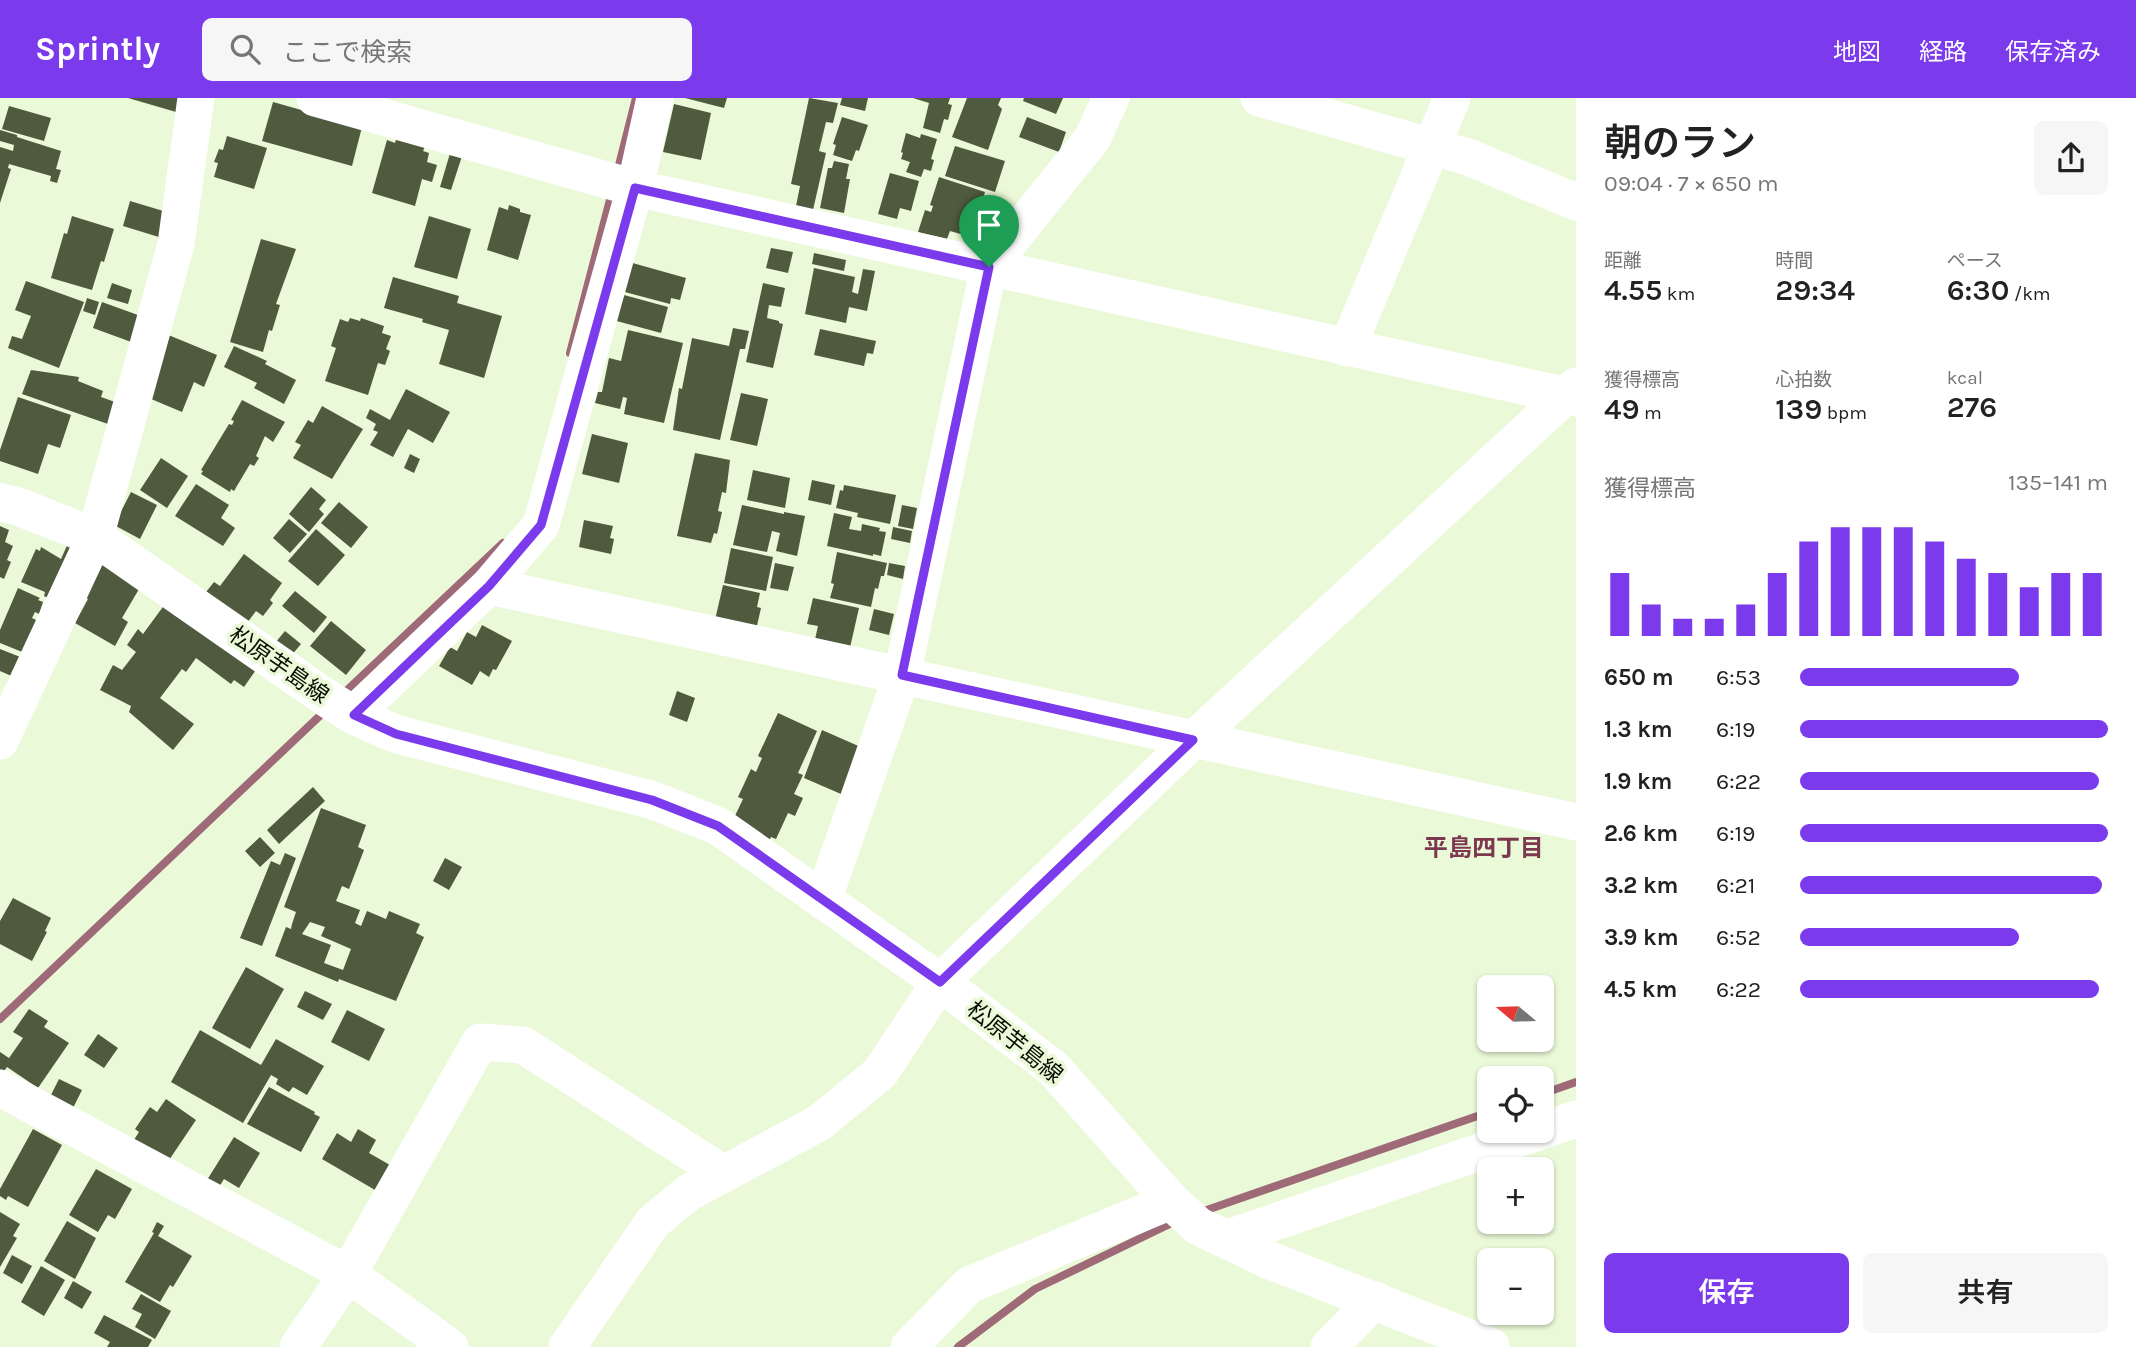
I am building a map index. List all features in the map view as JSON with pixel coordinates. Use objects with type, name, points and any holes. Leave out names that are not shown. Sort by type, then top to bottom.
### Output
[{"type":"main road","name":"松原芋島線","points":[[0,502],[95,537],[340,706],[396,734],[652,800],[718,826],[940,982],[1053,1068],[1193,1218],[1269,1260],[1491,1347]]},
{"type":"street","points":[[0,741],[95,537],[176,244],[196,98]]},
{"type":"street","points":[[314,98],[622,185],[1348,348],[1573,393]]},
{"type":"street","points":[[340,706],[489,586],[541,525],[622,185],[655,98]]},
{"type":"street","points":[[823,900],[902,675],[989,267],[1092,139],[1111,98]]},
{"type":"street","points":[[1259,98],[1468,157],[1576,202]]},
{"type":"street","points":[[1348,348],[1452,98]]},
{"type":"street","points":[[567,1347],[653,1222],[688,1193],[819,1123],[880,1073],[940,982],[1193,740],[1573,393]]},
{"type":"street","points":[[489,586],[1576,822]]},
{"type":"street","points":[[298,1347],[348,1274],[480,1042],[523,1045],[724,1174]]},
{"type":"street","points":[[0,1088],[348,1274],[450,1347]]},
{"type":"street","points":[[909,1347],[969,1284],[1193,1218],[1576,1119]]},
{"type":"street","points":[[1329,1347],[1376,1300]]},
{"type":"building","points":[[128,98],[188,98],[183,114]]},
{"type":"building","points":[[685,98],[727,98],[724,108]]},
{"type":"building","points":[[809,98],[838,103],[833,123],[826,122],[819,151],[826,153],[813,210],[796,206],[800,186],[791,184]]},
{"type":"building","points":[[842,98],[868,98],[865,111],[840,105]]},
{"type":"building","points":[[913,98],[950,98],[948,104],[952,105],[948,120],[944,119],[940,133],[923,128],[929,103]]},
{"type":"building","points":[[967,98],[1001,98],[998,105],[1002,109],[988,150],[952,137]]},
{"type":"building","points":[[1024,98],[1063,98],[1056,114],[1023,101]]},
{"type":"building","points":[[273,102],[362,127],[352,166],[262,141]]},
{"type":"building","points":[[674,104],[711,113],[701,160],[663,152]]},
{"type":"building","points":[[9,106],[51,118],[44,141],[2,129]]},
{"type":"building","points":[[842,117],[868,125],[859,151],[856,150],[852,161],[833,155],[836,145],[833,144]]},
{"type":"building","points":[[1027,117],[1066,132],[1059,152],[1019,137]]},
{"type":"building","points":[[0,130],[61,151],[56,169],[61,170],[57,183],[50,181],[51,176],[9,164],[8,168],[11,169],[0,203],[0,147],[13,151],[14,145],[0,141]]},
{"type":"building","points":[[906,133],[920,138],[921,134],[937,139],[931,159],[934,160],[931,171],[924,169],[921,177],[906,172],[910,162],[901,159]]},
{"type":"building","points":[[227,136],[267,148],[254,189],[214,177],[218,163],[214,162],[219,149],[223,150]]},
{"type":"building","points":[[397,136],[426,144],[423,151],[429,153],[427,162],[437,165],[432,182],[422,179],[415,206],[372,193],[387,140],[395,143]]},
{"type":"building","points":[[955,146],[1005,161],[995,192],[945,176]]},
{"type":"building","points":[[451,150],[463,153],[451,190],[440,187]]},
{"type":"building","points":[[834,161],[849,164],[846,179],[850,179],[844,213],[820,208],[828,168],[832,168]]},
{"type":"building","points":[[890,173],[919,181],[911,211],[900,208],[897,219],[878,214]]},
{"type":"building","points":[[939,177],[985,192],[971,237],[950,231],[947,239],[918,232],[925,210],[931,212],[933,206],[930,205]]},
{"type":"building","points":[[130,201],[170,213],[162,238],[123,226]]},
{"type":"building","points":[[509,205],[531,215],[518,260],[487,250],[499,207],[508,210]]},
{"type":"building","points":[[72,216],[114,229],[92,290],[51,278],[64,233],[67,234]]},
{"type":"building","points":[[429,216],[471,229],[457,279],[414,267]]},
{"type":"building","points":[[261,239],[296,249],[276,304],[280,305],[263,352],[230,342]]},
{"type":"building","points":[[771,248],[793,252],[788,273],[766,268]]},
{"type":"building","points":[[814,253],[846,260],[844,271],[812,264]]},
{"type":"building","points":[[629,262],[686,278],[680,300],[671,298],[670,304],[621,291]]},
{"type":"building","points":[[814,268],[855,277],[852,292],[858,294],[863,269],[875,271],[867,311],[849,307],[846,323],[805,314]]},
{"type":"building","points":[[393,277],[459,296],[457,303],[502,316],[484,378],[439,364],[449,330],[384,308]]},
{"type":"building","points":[[26,281],[84,302],[59,368],[8,348],[12,336],[22,339],[31,316],[15,310]]},
{"type":"building","points":[[112,283],[132,290],[128,304],[107,298]]},
{"type":"building","points":[[763,283],[785,288],[781,307],[769,305],[767,318],[783,324],[773,368],[746,362]]},
{"type":"building","points":[[624,295],[668,307],[661,333],[613,320]]},
{"type":"building","points":[[87,298],[99,302],[95,315],[83,311]]},
{"type":"building","points":[[102,302],[149,319],[134,343],[93,328]]},
{"type":"building","points":[[350,318],[360,321],[361,318],[384,326],[382,333],[391,336],[386,349],[390,351],[385,365],[378,363],[368,395],[325,381],[336,348],[331,346],[340,319],[348,322]]},
{"type":"building","points":[[733,328],[749,331],[745,349],[740,349],[720,440],[673,430],[679,388],[682,389],[692,338],[729,346]]},
{"type":"building","points":[[820,329],[876,341],[873,354],[867,353],[864,366],[814,355]]},
{"type":"building","points":[[628,330],[683,343],[664,423],[624,414],[627,398],[623,397],[620,409],[595,403],[598,392],[602,392],[609,358],[621,361]]},
{"type":"building","points":[[166,334],[217,355],[204,387],[194,382],[182,412],[144,396]]},
{"type":"building","points":[[234,346],[267,361],[265,364],[296,380],[284,404],[254,388],[257,383],[224,367]]},
{"type":"building","points":[[31,370],[79,377],[78,381],[103,391],[101,397],[115,402],[108,424],[22,394]]},
{"type":"building","points":[[406,389],[450,412],[433,443],[408,429],[393,457],[370,445],[378,432],[373,430],[376,424],[366,418],[370,409],[390,420]]},
{"type":"building","points":[[741,393],[768,399],[757,446],[730,440]]},
{"type":"building","points":[[18,397],[71,415],[60,448],[48,444],[38,474],[0,461],[0,450]]},
{"type":"building","points":[[242,400],[285,422],[273,442],[265,436],[254,466],[250,464],[234,491],[231,489],[230,492],[201,474],[201,470],[229,424],[232,425],[234,421],[231,420]]},
{"type":"building","points":[[322,406],[363,429],[332,479],[293,458],[301,445],[295,442],[308,420],[313,423]]},
{"type":"building","points":[[592,434],[628,443],[619,483],[582,474]]},
{"type":"building","points":[[695,453],[730,460],[726,493],[722,492],[718,511],[722,512],[717,534],[714,533],[711,543],[677,536]]},
{"type":"building","points":[[410,454],[420,459],[414,473],[404,468]]},
{"type":"building","points":[[161,458],[188,476],[167,508],[140,490]]},
{"type":"building","points":[[753,470],[790,478],[785,508],[747,500]]},
{"type":"building","points":[[812,480],[835,485],[831,505],[808,500]]},
{"type":"building","points":[[196,484],[229,505],[221,518],[235,528],[223,546],[175,516]]},
{"type":"building","points":[[844,485],[896,495],[890,524],[857,517],[858,513],[836,508],[840,490],[843,491]]},
{"type":"building","points":[[311,487],[326,500],[319,509],[324,514],[309,532],[289,514]]},
{"type":"building","points":[[131,492],[157,505],[140,539],[114,525]]},
{"type":"building","points":[[339,502],[368,527],[351,548],[321,523]]},
{"type":"building","points":[[742,505],[805,516],[797,556],[776,551],[780,533],[772,531],[767,552],[733,545]]},
{"type":"building","points":[[902,505],[917,508],[913,529],[898,526]]},
{"type":"building","points":[[834,513],[852,517],[849,529],[861,531],[862,524],[886,532],[881,556],[827,546]]},
{"type":"building","points":[[289,519],[307,534],[290,553],[273,538]]},
{"type":"building","points":[[584,520],[613,526],[610,538],[614,539],[611,554],[579,547]]},
{"type":"building","points":[[0,526],[9,530],[5,542],[13,546],[7,560],[11,562],[4,579],[0,577]]},
{"type":"building","points":[[893,527],[912,531],[910,543],[891,539]]},
{"type":"building","points":[[316,529],[345,555],[318,586],[288,561]]},
{"type":"building","points":[[69,541],[86,548],[61,604],[44,596],[45,592],[21,582],[36,549],[40,551],[41,547],[61,559]]},
{"type":"building","points":[[731,548],[773,557],[766,591],[724,583]]},
{"type":"building","points":[[837,552],[887,563],[878,589],[875,588],[871,607],[830,598]]},
{"type":"building","points":[[244,554],[282,583],[270,600],[273,603],[263,616],[256,611],[247,623],[206,592],[214,582],[220,586]]},
{"type":"building","points":[[104,562],[142,584],[122,618],[128,622],[115,646],[75,623],[88,599],[84,597]]},
{"type":"building","points":[[775,563],[794,567],[788,591],[770,588]]},
{"type":"building","points":[[889,563],[905,566],[903,579],[887,575]]},
{"type":"building","points":[[723,585],[760,593],[757,607],[761,608],[756,630],[715,620]]},
{"type":"building","points":[[18,588],[40,598],[38,600],[43,602],[39,614],[35,612],[32,618],[51,627],[37,658],[0,643],[0,630]]},
{"type":"building","points":[[295,591],[327,617],[314,633],[282,606]]},
{"type":"building","points":[[813,598],[859,608],[849,652],[814,644],[818,626],[807,624]]},
{"type":"building","points":[[168,600],[258,667],[244,687],[234,680],[231,684],[196,658],[186,672],[182,669],[160,698],[194,724],[173,750],[129,712],[131,706],[100,690],[113,665],[122,670],[136,652],[127,645],[138,629],[143,634]]},
{"type":"building","points":[[874,609],[894,614],[889,635],[869,630]]},
{"type":"building","points":[[331,621],[366,650],[346,675],[310,646]]},
{"type":"building","points":[[482,625],[512,641],[496,670],[493,669],[489,677],[480,671],[472,685],[439,666],[450,647],[457,651],[467,632],[476,637]]},
{"type":"building","points":[[285,631],[301,644],[291,656],[275,643]]},
{"type":"building","points":[[0,649],[33,662],[25,682],[0,671]]},
{"type":"building","points":[[677,691],[695,698],[687,722],[669,715]]},
{"type":"building","points":[[778,713],[817,731],[798,773],[803,775],[794,794],[803,798],[795,816],[788,813],[776,839],[771,837],[767,845],[733,820],[743,799],[738,797],[751,769],[756,772],[762,758],[758,756]]},
{"type":"building","points":[[822,730],[863,748],[841,794],[804,778]]},
{"type":"building","points":[[313,787],[325,801],[279,844],[267,830]]},
{"type":"building","points":[[321,808],[366,825],[358,847],[364,850],[349,889],[342,886],[336,901],[360,910],[355,923],[361,926],[367,911],[386,919],[389,911],[420,924],[416,933],[424,937],[396,1001],[339,979],[338,982],[275,956],[286,927],[291,929],[296,912],[284,907]],"holes":[[[310,922],[325,927],[321,936],[351,949],[343,970],[324,963],[331,945],[302,934]]]},
{"type":"building","points":[[260,837],[275,853],[260,867],[245,851]]},
{"type":"building","points":[[285,853],[296,858],[262,946],[240,938],[271,861],[280,865]]},
{"type":"building","points":[[445,858],[462,867],[449,890],[433,881]]},
{"type":"building","points":[[13,898],[51,918],[32,961],[0,944],[0,921]]},
{"type":"building","points":[[246,967],[284,989],[250,1049],[212,1028]]},
{"type":"building","points":[[305,991],[332,1004],[323,1020],[297,1007]]},
{"type":"building","points":[[29,1009],[48,1021],[44,1027],[69,1043],[38,1088],[7,1067],[0,1077],[0,1052],[9,1058],[23,1038],[13,1032]]},
{"type":"building","points":[[347,1010],[385,1029],[369,1061],[331,1042]]},
{"type":"building","points":[[200,1030],[261,1065],[276,1039],[324,1066],[307,1095],[293,1087],[289,1092],[276,1084],[278,1079],[271,1075],[243,1123],[171,1082]]},
{"type":"building","points":[[98,1034],[118,1048],[104,1068],[84,1055]]},
{"type":"building","points":[[59,1079],[82,1090],[70,1114],[47,1103]]},
{"type":"building","points":[[269,1087],[320,1117],[301,1152],[247,1124]]},
{"type":"building","points":[[166,1099],[196,1120],[163,1169],[130,1146],[139,1132],[135,1129],[150,1107],[157,1112]]},
{"type":"building","points":[[33,1129],[62,1145],[28,1207],[8,1196],[6,1200],[0,1196],[0,1189]]},
{"type":"building","points":[[358,1129],[376,1140],[369,1153],[390,1165],[375,1190],[322,1159],[337,1133],[351,1142]]},
{"type":"building","points":[[234,1137],[260,1153],[239,1188],[224,1179],[219,1187],[207,1180]]},
{"type":"building","points":[[96,1169],[132,1189],[115,1219],[108,1215],[98,1232],[69,1215]]},
{"type":"building","points":[[0,1212],[20,1224],[13,1236],[17,1238],[0,1267]]},
{"type":"building","points":[[67,1221],[96,1238],[75,1279],[44,1261]]},
{"type":"building","points":[[157,1222],[164,1226],[158,1236],[192,1256],[173,1287],[170,1285],[160,1302],[125,1282],[154,1233],[152,1232]]},
{"type":"building","points":[[12,1255],[32,1266],[22,1284],[3,1273]]},
{"type":"building","points":[[41,1266],[65,1280],[44,1316],[21,1302]]},
{"type":"building","points":[[73,1281],[92,1292],[82,1309],[64,1298]]},
{"type":"building","points":[[141,1294],[171,1311],[155,1339],[135,1327],[142,1314],[132,1309]]},
{"type":"building","points":[[104,1315],[152,1340],[148,1347],[107,1347],[110,1342],[94,1333]]},
{"type":"waterway","points":[[617,173],[636,98]]},
{"type":"waterway","points":[[570,353],[612,192]]},
{"type":"waterway","points":[[342,695],[503,543]]},
{"type":"waterway","points":[[0,1019],[327,709]]},
{"type":"waterway","points":[[1554,1090],[1576,1082]]},
{"type":"waterway","points":[[1201,1212],[1477,1116]]},
{"type":"waterway","points":[[958,1347],[1035,1289],[1176,1221]]},
{"type":"district","name":"平島四丁目","points":[[1484,848]]},
{"type":"route","points":[[635,188],[989,267],[902,675],[1193,740],[940,982],[718,826],[652,800],[396,734],[354,715],[489,586],[541,525],[635,188]]}]
